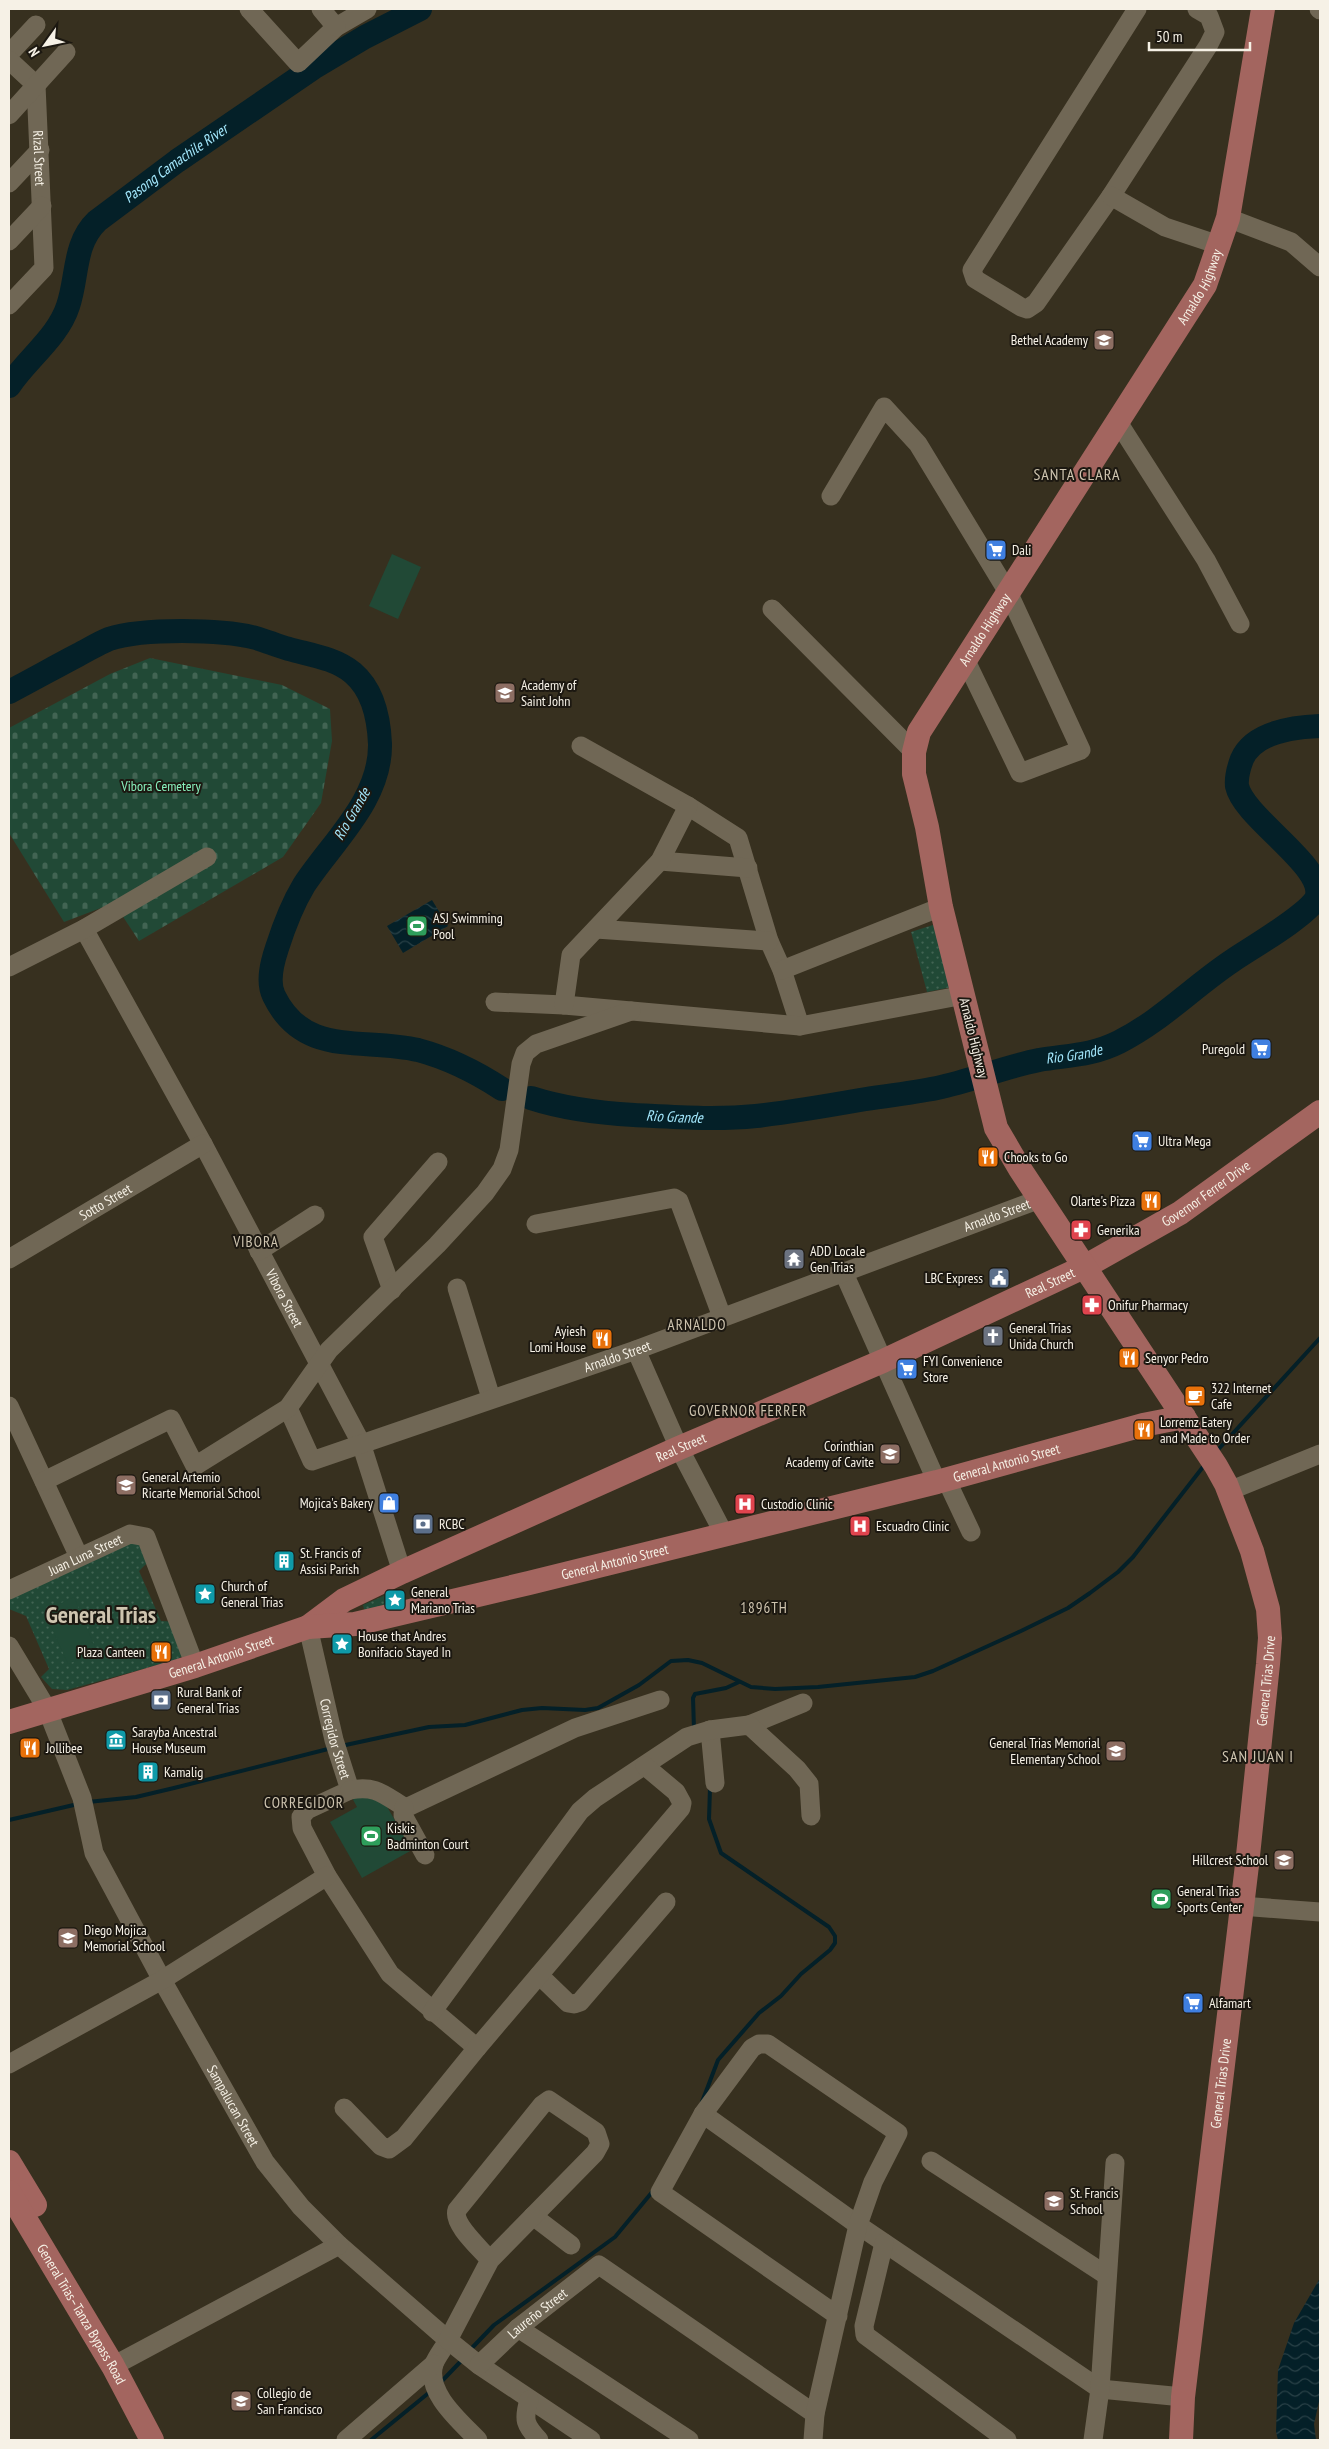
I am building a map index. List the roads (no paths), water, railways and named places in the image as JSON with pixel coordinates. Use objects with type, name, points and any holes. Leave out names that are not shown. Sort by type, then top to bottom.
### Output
[{"type":"main road","name":"Arnaldo Highway","points":[[1086,1266],[1040,1199],[996,1128],[941,907],[927,827],[914,774],[914,752],[920,732],[965,659],[1009,594],[1205,285],[1223,232],[1263,9]]},
{"type":"main road","name":"Governor Ferrer Drive","points":[[1086,1266],[1180,1213],[1320,1112]]},
{"type":"main road","name":"Real Street","points":[[308,1627],[344,1600],[402,1572],[679,1448],[883,1361],[1086,1266]]},
{"type":"main road","name":"General Trias Drive","points":[[1086,1266],[1216,1466],[1230,1495],[1252,1551],[1268,1609],[1270,1638],[1241,1906],[1183,2397],[1181,2440]]},
{"type":"main road","name":"General Antonio Street","points":[[9,1722],[195,1666],[308,1627],[355,1624],[942,1480],[1143,1425],[1184,1416]]},
{"type":"main road","name":"General Trias–Tanza Bypass Road","points":[[9,2162],[120,2362],[152,2440]]},
{"type":"main road","name":"General Trias–Tanza Bypass Road","points":[[9,2192],[120,2362]]},
{"type":"street","points":[[249,9],[298,62],[336,27],[367,9]]},
{"type":"street","points":[[321,9],[336,27]]},
{"type":"street","points":[[1137,9],[972,270],[972,276],[1021,307],[1031,307],[1113,192],[1215,32],[1209,16],[1196,9]]},
{"type":"street","points":[[9,54],[36,26]]},
{"type":"street","points":[[9,115],[66,52]]},
{"type":"street","points":[[9,60],[36,85]]},
{"type":"street","name":"Rizal Street","points":[[9,305],[44,268],[36,85]]},
{"type":"street","points":[[9,182],[40,150]]},
{"type":"street","points":[[1113,192],[1168,223],[1290,242],[1320,267]]},
{"type":"street","points":[[9,242],[42,206]]},
{"type":"street","points":[[831,496],[884,407],[918,444],[1009,594],[1080,750],[1020,773],[965,659]]},
{"type":"street","points":[[1118,422],[1206,560],[1240,624]]},
{"type":"street","points":[[772,609],[914,752]]},
{"type":"street","points":[[581,746],[688,806],[738,838],[770,941],[782,970],[800,1026]]},
{"type":"street","points":[[564,1005],[571,955],[660,861],[688,806]]},
{"type":"street","points":[[9,967],[84,929],[207,857]]},
{"type":"street","points":[[660,861],[748,868]]},
{"type":"street","points":[[782,970],[941,907]]},
{"type":"street","points":[[596,928],[770,941]]},
{"type":"street","name":"Vibora Street","points":[[84,929],[203,1144],[361,1442],[402,1572]]},
{"type":"street","points":[[495,1002],[564,1005],[800,1026],[964,995]]},
{"type":"street","points":[[44,1480],[171,1419],[195,1466],[288,1408],[329,1350],[392,1290],[475,1205],[502,1169],[509,1150],[521,1064],[525,1053],[536,1044],[630,1011]]},
{"type":"street","name":"Sotto Street","points":[[9,1259],[203,1144]]},
{"type":"street","points":[[392,1290],[373,1237],[438,1162]]},
{"type":"street","points":[[536,1224],[674,1198],[679,1201],[722,1317]]},
{"type":"street","name":"Arnaldo Street","points":[[288,1408],[312,1461],[361,1442],[636,1350],[843,1271],[1040,1199]]},
{"type":"street","points":[[260,1251],[315,1215]]},
{"type":"street","points":[[843,1271],[883,1361],[942,1480],[971,1532]]},
{"type":"street","points":[[457,1288],[491,1398]]},
{"type":"street","points":[[636,1350],[679,1448],[724,1534]]},
{"type":"street","points":[[9,1406],[79,1557]]},
{"type":"street","points":[[1230,1495],[1281,1483],[1316,1456]]},
{"type":"street","name":"Juan Luna Street","points":[[9,1590],[130,1534],[146,1537],[195,1666]]},
{"type":"street","name":"Corregidor Street","points":[[308,1627],[336,1748],[350,1790],[307,1810],[301,1817],[302,1828],[328,1876]]},
{"type":"street","name":"Sampalucan Street","points":[[9,1646],[47,1709],[82,1798],[94,1853],[162,1980],[265,2162],[301,2207],[339,2245],[448,2340],[479,2365],[591,2440]]},
{"type":"street","points":[[350,1790],[362,1787],[375,1789],[404,1807],[410,1806],[575,1728],[660,1700]]},
{"type":"street","points":[[432,2012],[580,1811],[688,1737],[710,1730],[749,1725],[803,1703]]},
{"type":"street","points":[[749,1725],[809,1784],[811,1816]]},
{"type":"street","points":[[710,1730],[715,1783]]},
{"type":"street","points":[[344,2108],[381,2146],[389,2149],[404,2138],[477,2048],[681,1808],[682,1803],[676,1792],[645,1766]]},
{"type":"street","points":[[404,1807],[403,1815],[425,1856]]},
{"type":"street","points":[[10,2062],[162,1980],[328,1876],[390,1974],[432,2012],[477,2048]]},
{"type":"street","points":[[539,1975],[568,2002],[574,2004],[580,2002],[666,1902]]},
{"type":"street","points":[[1241,1906],[1320,1912]]},
{"type":"street","points":[[814,2440],[815,2414],[838,2316],[858,2224],[873,2182],[898,2133],[768,2044],[759,2044],[752,2048],[703,2114],[660,2192],[838,2316]]},
{"type":"street","points":[[346,2440],[434,2364],[490,2260],[596,2153],[600,2144],[596,2132],[549,2100],[542,2105],[457,2210],[455,2215],[458,2224],[490,2260]]},
{"type":"street","points":[[703,2114],[884,2243],[1100,2389],[1183,2397]]},
{"type":"street","points":[[931,2161],[1106,2275]]},
{"type":"street","points":[[1093,2440],[1100,2389],[1106,2275],[1115,2164]]},
{"type":"street","points":[[533,2216],[571,2245]]},
{"type":"street","points":[[884,2243],[864,2326],[865,2335],[1007,2440]]},
{"type":"street","points":[[120,2362],[339,2245]]},
{"type":"street","name":"Laureño Street","points":[[479,2365],[518,2328],[599,2265],[815,2414]]},
{"type":"street","points":[[518,2328],[689,2440]]},
{"type":"street","points":[[434,2364],[435,2386],[442,2399],[478,2440]]},
{"type":"street","points":[[530,2400],[524,2415],[526,2424],[539,2440]]},
{"type":"water","name":"ASJ Swimming Pool","points":[[432,900],[448,926],[403,953],[387,926]]},
{"type":"water","points":[[1320,2278],[1320,2397],[1314,2424],[1316,2440],[1278,2440],[1276,2432],[1278,2370],[1294,2323]]},
{"type":"waterway","name":"Pasong Camachile River","points":[[9,386],[24,366],[50,338],[63,317],[71,295],[80,250],[89,230],[97,221],[177,161],[313,68],[365,37],[420,9]]},
{"type":"waterway","name":"Rio Grande","points":[[9,692],[109,639],[124,635],[161,631],[203,631],[256,638],[330,660],[353,673],[366,688],[374,706],[380,744],[378,764],[364,802],[304,885],[292,908],[273,960],[271,972],[272,991],[287,1016],[301,1029],[318,1037],[356,1044],[397,1046],[418,1050],[462,1066],[502,1089]]},
{"type":"waterway","name":"Rio Grande","points":[[531,1098],[569,1108],[595,1112],[710,1118],[756,1116],[937,1088],[1026,1063],[1089,1053],[1109,1047],[1134,1034],[1163,1014],[1218,971],[1290,923],[1316,899],[1317,887],[1310,873],[1299,858],[1254,813],[1243,799],[1237,783],[1242,759],[1256,743],[1265,737],[1287,730],[1320,726]]},
{"type":"waterway","points":[[1215,1453],[1320,1338]]},
{"type":"waterway","points":[[341,1746],[429,1727],[465,1725],[522,1710],[542,1708],[585,1710],[598,1708],[639,1685],[671,1661],[688,1660],[702,1663],[751,1687],[775,1689],[818,1687],[915,1677],[933,1671],[1021,1631],[1068,1608],[1090,1593],[1118,1572],[1133,1557],[1206,1463]]},
{"type":"waterway","points":[[694,1729],[693,1698],[695,1694],[726,1688],[739,1682]]},
{"type":"waterway","points":[[88,1802],[136,1797],[332,1748]]},
{"type":"waterway","points":[[702,2102],[718,2060],[759,2013],[781,1996],[801,1974],[830,1950],[835,1943],[835,1936],[829,1927],[721,1853],[709,1819],[710,1788]]},
{"type":"waterway","points":[[9,1820],[78,1804]]},
{"type":"waterway","points":[[469,2351],[494,2325],[615,2237],[653,2191]]},
{"type":"waterway","points":[[441,2382],[463,2359]]},
{"type":"waterway","points":[[371,2440],[431,2391]]},
{"type":"place","name":"Bethel Academy","points":[[1104,340]]},
{"type":"place","name":"Dali","points":[[996,550]]},
{"type":"place","name":"Academy of Saint John","points":[[505,693]]},
{"type":"place","name":"ASJ Swimming Pool","points":[[417,926]]},
{"type":"place","name":"Puregold","points":[[1261,1049]]},
{"type":"place","name":"Ultra Mega","points":[[1142,1141]]},
{"type":"place","name":"Chooks to Go","points":[[988,1157]]},
{"type":"place","name":"Olarte's Pizza","points":[[1151,1201]]},
{"type":"place","name":"Generika","points":[[1081,1230]]},
{"type":"place","name":"ADD Locale Gen Trias","points":[[794,1259]]},
{"type":"place","name":"LBC Express","points":[[999,1278]]},
{"type":"place","name":"Onifur Pharmacy","points":[[1092,1305]]},
{"type":"place","name":"General Trias Unida Church","points":[[993,1336]]},
{"type":"place","name":"Ayiesh Lomi House","points":[[602,1339]]},
{"type":"place","name":"Senyor Pedro","points":[[1129,1358]]},
{"type":"place","name":"FYI Convenience Store","points":[[907,1369]]},
{"type":"place","name":"322 Internet Cafe","points":[[1195,1396]]},
{"type":"place","name":"Lorremz Eatery and Made to Order","points":[[1144,1430]]},
{"type":"place","name":"Corinthian Academy of Cavite","points":[[890,1454]]},
{"type":"place","name":"General Artemio Ricarte Memorial School","points":[[126,1485]]},
{"type":"place","name":"Mojica's Bakery","points":[[389,1503]]},
{"type":"place","name":"Custodio Clinic","points":[[745,1504]]},
{"type":"place","name":"RCBC","points":[[423,1524]]},
{"type":"place","name":"Escuadro Clinic","points":[[860,1526]]},
{"type":"place","name":"St. Francis of Assisi Parish","points":[[284,1561]]},
{"type":"place","name":"Church of General Trias","points":[[205,1594]]},
{"type":"place","name":"General Mariano Trias","points":[[395,1600]]},
{"type":"place","name":"House that Andres Bonifacio Stayed In","points":[[342,1644]]},
{"type":"place","name":"Plaza Canteen","points":[[161,1652]]},
{"type":"place","name":"Rural Bank of General Trias","points":[[161,1700]]},
{"type":"place","name":"Sarayba Ancestral House Museum","points":[[116,1740]]},
{"type":"place","name":"Jollibee","points":[[30,1748]]},
{"type":"place","name":"General Trias Memorial Elementary School","points":[[1116,1751]]},
{"type":"place","name":"Kamalig","points":[[148,1772]]},
{"type":"place","name":"Kiskis Badminton Court","points":[[371,1836]]},
{"type":"place","name":"Hillcrest School","points":[[1284,1860]]},
{"type":"place","name":"General Trias Sports Center","points":[[1161,1899]]},
{"type":"place","name":"Diego Mojica Memorial School","points":[[68,1938]]},
{"type":"place","name":"Alfamart","points":[[1193,2003]]},
{"type":"place","name":"St. Francis School","points":[[1054,2201]]},
{"type":"place","name":"Collegio de San Francisco","points":[[241,2401]]},
{"type":"district","name":"SANTA CLARA","points":[[1077,474]]},
{"type":"district","name":"VIBORA","points":[[256,1242]]},
{"type":"district","name":"ARNALDO","points":[[697,1325]]},
{"type":"district","name":"GOVERNOR FERRER","points":[[748,1411]]},
{"type":"district","name":"1896TH","points":[[764,1608]]},
{"type":"district","name":"General Trias","points":[[101,1615]]},
{"type":"district","name":"SAN JUAN I","points":[[1258,1756]]},
{"type":"district","name":"CORREGIDOR","points":[[304,1803]]},
{"type":"park label","name":"Vibora Cemetery","points":[[161,786]]}]
